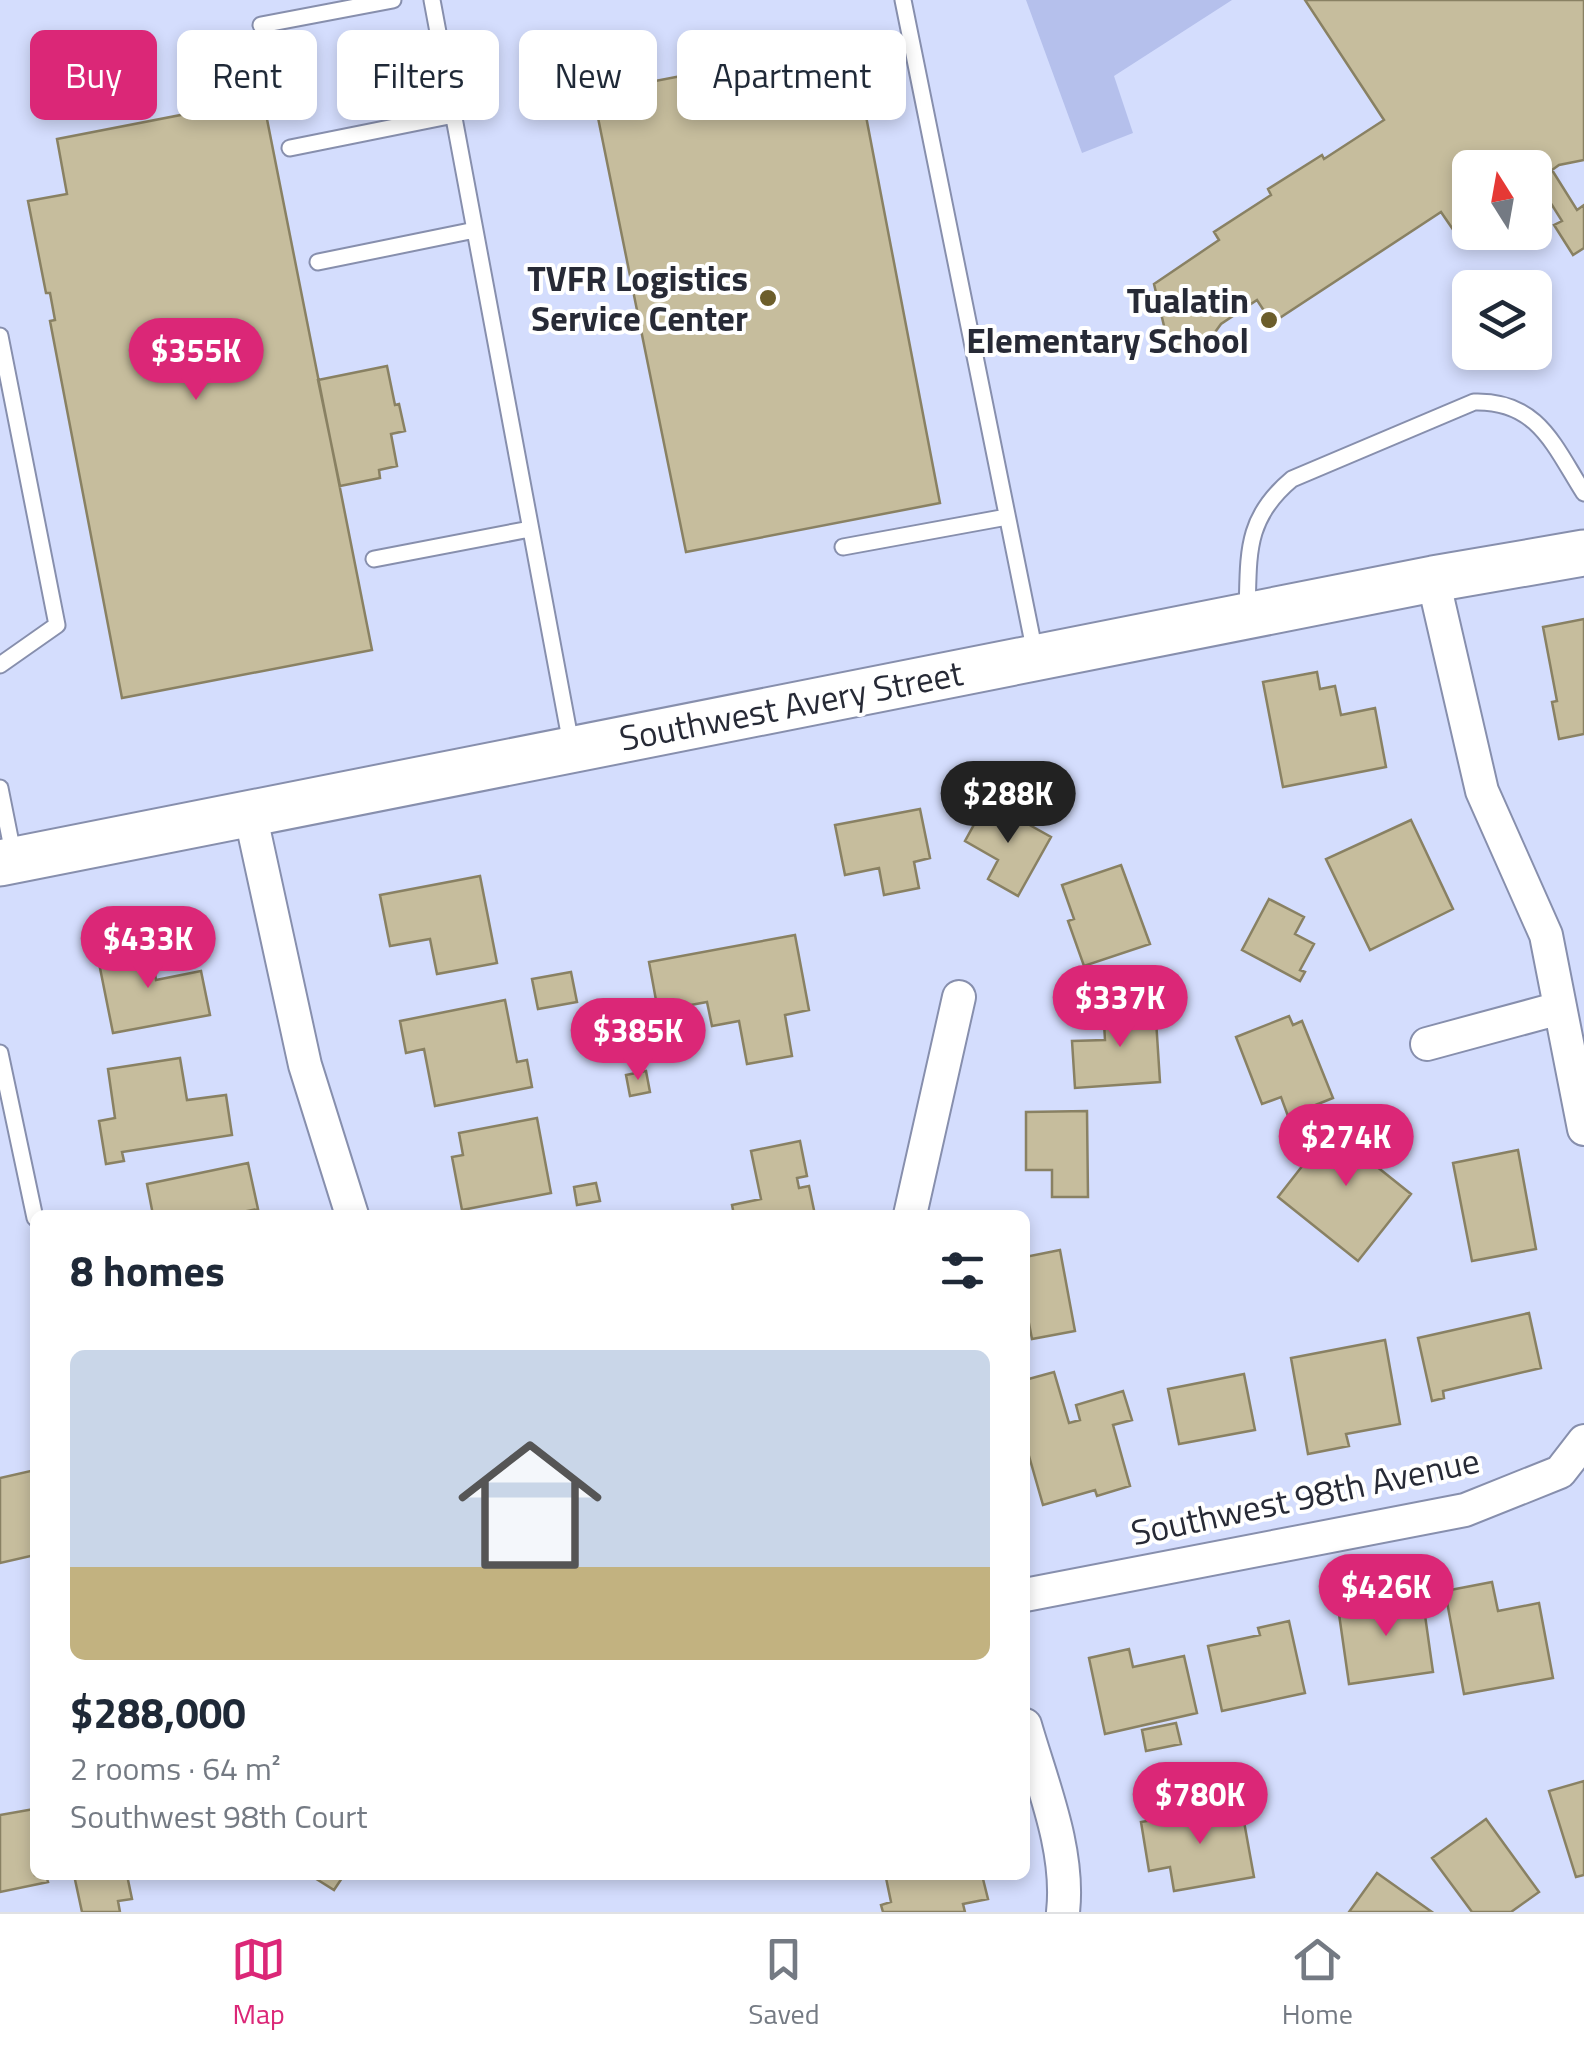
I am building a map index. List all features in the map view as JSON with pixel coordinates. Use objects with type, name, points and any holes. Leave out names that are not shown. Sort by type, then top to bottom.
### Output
[{"type":"main road","name":"Southwest Avery Street","points":[[7,861],[1433,579],[1584,553]]},
{"type":"street","points":[[1433,579],[1482,791],[1546,935],[1584,1129]]},
{"type":"street","points":[[250,813],[304,1065],[350,1210]]},
{"type":"street","points":[[911,1210],[959,997]]},
{"type":"street","points":[[1427,1044],[1560,1008]]},
{"type":"street","name":"Southwest 98th Avenue","points":[[1030,1595],[1465,1510],[1560,1472],[1584,1441]]},
{"type":"street","points":[[1030,1743],[1056,1836],[1065,1894],[1063,1912]]},
{"type":"lane","points":[[261,25],[393,0]]},
{"type":"lane","points":[[432,0],[438,30]]},
{"type":"lane","points":[[903,0],[1036,657]]},
{"type":"lane","points":[[290,148],[429,120]]},
{"type":"lane","points":[[455,120],[571,748]]},
{"type":"lane","points":[[318,262],[475,230]]},
{"type":"lane","points":[[0,336],[57,625],[0,665]]},
{"type":"lane","points":[[1246,616],[1250,543],[1257,518],[1272,496],[1292,479],[1474,402],[1494,401],[1530,416],[1544,430],[1584,494]]},
{"type":"lane","points":[[843,546],[1008,516]]},
{"type":"lane","points":[[374,559],[530,528]]},
{"type":"lane","points":[[0,788],[7,861]]},
{"type":"lane","points":[[0,1053],[33,1210]]},
{"type":"shaded area","points":[[1026,0],[1232,0],[1114,76],[1133,133],[1082,153]]},
{"type":"building","points":[[1305,0],[1584,0],[1584,160],[1552,170],[1552,150],[1452,150],[1452,228],[1441,212],[1272,323],[1257,300],[1221,324],[1208,342],[1170,351],[1154,284],[1219,240],[1214,232],[1271,195],[1268,189],[1384,120]]},
{"type":"building","name":"TVFR Logistics Service Center","points":[[677,77],[677,120],[867,120],[940,503],[686,552],[598,120],[657,120],[657,81]]},
{"type":"building","points":[[177,116],[177,120],[267,120],[372,650],[122,698],[50,321],[55,320],[50,293],[46,293],[28,201],[67,194],[57,139]]},
{"type":"building","points":[[1552,170],[1577,210],[1584,205],[1584,248],[1573,255],[1554,225],[1562,221],[1552,205]]},
{"type":"building","points":[[387,366],[405,431],[391,434],[397,466],[379,470],[380,478],[340,486],[318,380]]},
{"type":"building","points":[[1584,619],[1584,734],[1559,739],[1552,702],[1557,701],[1543,627]]},
{"type":"building","points":[[1317,672],[1320,689],[1335,686],[1341,715],[1375,708],[1386,767],[1283,787],[1263,682]]},
{"type":"building","points":[[987,801],[1051,837],[1018,896],[988,879],[998,860],[965,841]]},
{"type":"building","points":[[920,809],[930,858],[914,862],[919,888],[884,895],[879,868],[845,875],[835,825]]},
{"type":"building","points":[[1411,820],[1453,909],[1370,950],[1326,859]]},
{"type":"building","points":[[1121,865],[1150,944],[1084,966],[1068,921],[1074,919],[1062,885]]},
{"type":"building","points":[[480,876],[497,963],[437,974],[430,939],[390,946],[380,895]]},
{"type":"building","points":[[1269,899],[1304,917],[1295,934],[1314,944],[1300,970],[1305,972],[1300,981],[1242,950]]},
{"type":"building","points":[[795,935],[809,1010],[785,1015],[792,1056],[747,1064],[739,1021],[712,1026],[707,1002],[658,1011],[649,962]]},
{"type":"building","points":[[150,943],[156,980],[201,971],[210,1015],[113,1033],[97,953]]},
{"type":"building","points":[[571,972],[577,1002],[538,1009],[532,979]]},
{"type":"building","points":[[505,1000],[517,1062],[527,1060],[532,1087],[435,1106],[424,1049],[406,1053],[400,1021]]},
{"type":"building","points":[[1155,1004],[1160,1082],[1075,1088],[1072,1041],[1105,1040],[1103,1007]]},
{"type":"building","points":[[1289,1016],[1293,1025],[1302,1021],[1333,1098],[1288,1116],[1281,1097],[1262,1104],[1236,1037]]},
{"type":"building","points":[[180,1058],[187,1100],[226,1095],[232,1135],[122,1152],[124,1161],[106,1164],[99,1121],[115,1118],[108,1069]]},
{"type":"building","points":[[646,1071],[650,1092],[630,1096],[626,1075]]},
{"type":"building","points":[[1087,1111],[1088,1197],[1052,1197],[1052,1170],[1026,1170],[1026,1112]]},
{"type":"building","points":[[1343,1114],[1384,1146],[1371,1162],[1411,1194],[1358,1261],[1278,1197]]},
{"type":"building","points":[[537,1118],[551,1193],[462,1210],[452,1157],[463,1155],[459,1133]]},
{"type":"building","points":[[800,1141],[807,1176],[797,1178],[799,1188],[809,1186],[814,1210],[733,1210],[732,1205],[761,1199],[751,1151]]},
{"type":"building","points":[[1518,1150],[1536,1249],[1472,1261],[1453,1163]]},
{"type":"building","points":[[248,1163],[258,1209],[152,1210],[147,1184]]},
{"type":"building","points":[[596,1183],[600,1201],[577,1205],[574,1187]]},
{"type":"building","points":[[1060,1250],[1075,1331],[1032,1339],[1030,1256]]},
{"type":"building","points":[[1529,1313],[1541,1368],[1443,1391],[1444,1398],[1432,1401],[1418,1338]]},
{"type":"building","points":[[1385,1340],[1400,1424],[1346,1434],[1349,1446],[1308,1454],[1291,1358]]},
{"type":"building","points":[[1054,1372],[1069,1423],[1080,1420],[1076,1405],[1123,1391],[1132,1420],[1113,1425],[1130,1486],[1097,1496],[1095,1490],[1043,1505],[1030,1460],[1030,1379]]},
{"type":"building","points":[[1244,1374],[1255,1430],[1179,1444],[1168,1389]]},
{"type":"building","points":[[30,1471],[30,1556],[0,1563],[0,1478]]},
{"type":"building","points":[[1492,1582],[1498,1611],[1539,1603],[1553,1678],[1464,1694],[1445,1591]]},
{"type":"building","points":[[1422,1594],[1433,1672],[1349,1684],[1338,1607]]},
{"type":"building","points":[[1289,1621],[1305,1693],[1222,1711],[1208,1646],[1260,1635],[1258,1628]]},
{"type":"building","points":[[1129,1649],[1133,1667],[1184,1656],[1197,1713],[1105,1734],[1089,1658]]},
{"type":"building","points":[[1176,1723],[1181,1744],[1146,1751],[1142,1730]]},
{"type":"building","points":[[1584,1781],[1584,1875],[1576,1877],[1549,1791]]},
{"type":"building","points":[[1241,1805],[1254,1877],[1174,1891],[1170,1867],[1149,1871],[1141,1822]]},
{"type":"building","points":[[30,1810],[30,1880],[48,1882],[0,1892],[0,1815]]},
{"type":"building","points":[[1486,1819],[1539,1892],[1511,1912],[1472,1912],[1432,1858]]},
{"type":"building","points":[[1377,1873],[1432,1912],[1349,1912]]},
{"type":"building","points":[[75,1880],[128,1880],[132,1899],[118,1901],[120,1912],[82,1912]]},
{"type":"building","points":[[318,1880],[341,1880],[334,1890]]},
{"type":"building","points":[[886,1880],[983,1880],[988,1899],[963,1904],[965,1912],[883,1912],[881,1905],[891,1902]]},
{"type":"place","name":"TVFR Logistics Service Center","points":[[768,298]]},
{"type":"place","name":"Tualatin Elementary School","points":[[1269,320]]}]
